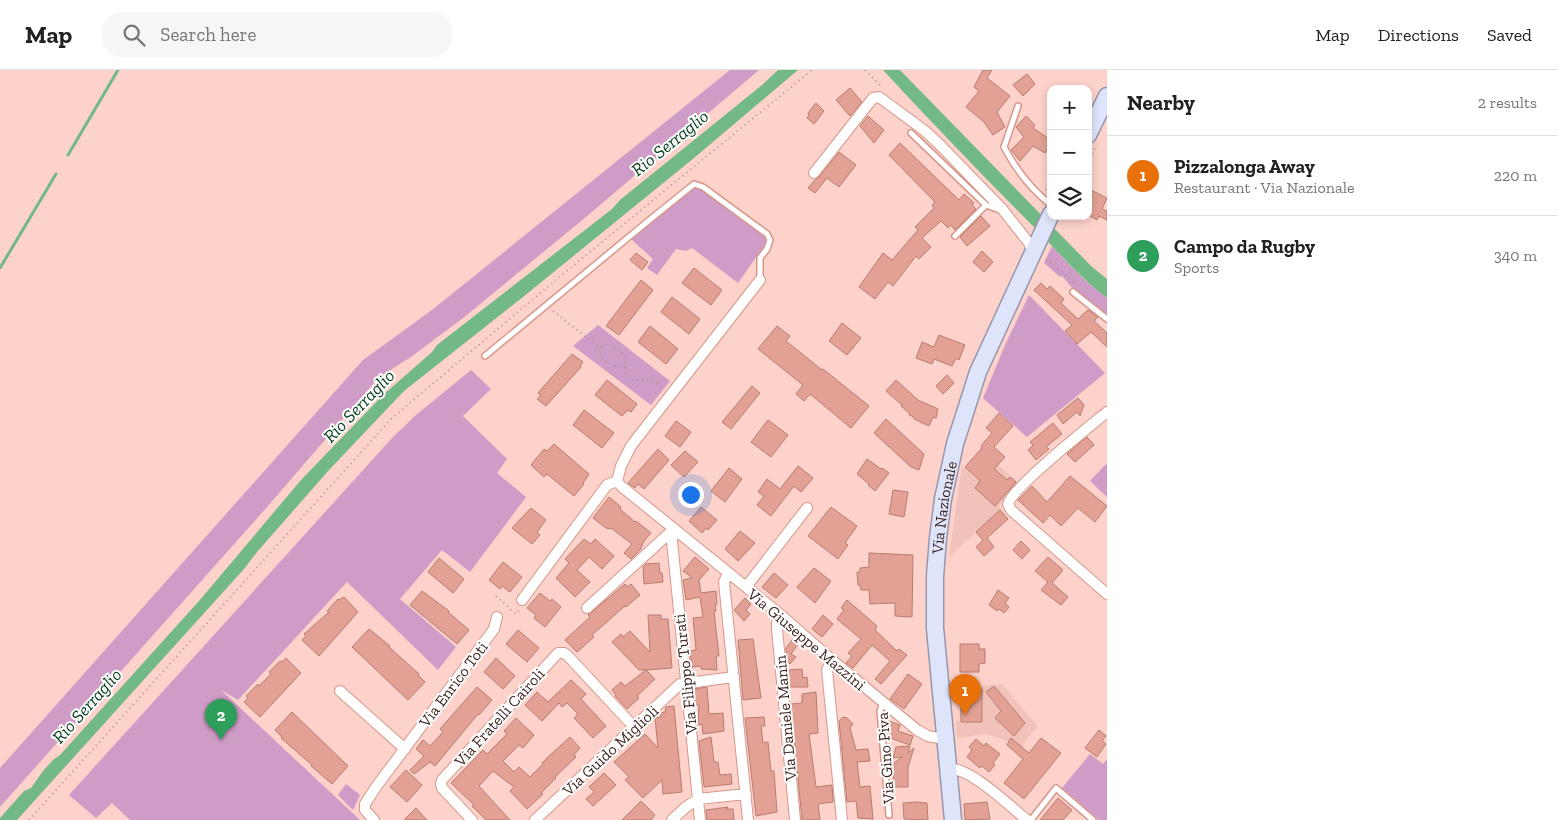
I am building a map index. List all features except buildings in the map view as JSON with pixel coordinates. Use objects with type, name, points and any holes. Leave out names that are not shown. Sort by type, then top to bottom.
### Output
[{"type":"main road","points":[[1090,130],[1107,96]]},
{"type":"main road","name":"Via Nazionale","points":[[952,820],[944,739],[935,599],[938,538],[943,499],[955,444],[970,395],[986,355],[1035,248],[1047,210]]},
{"type":"street","points":[[814,173],[873,98],[879,97],[925,131],[1003,210],[1035,248]]},
{"type":"street","points":[[522,600],[607,485],[617,481],[620,466],[631,446],[760,280]]},
{"type":"street","points":[[1107,412],[1028,480],[1010,497],[1008,504],[1011,510],[1107,594]]},
{"type":"street","name":"Via Giuseppe Mazzini","points":[[617,481],[782,616],[883,702],[928,736],[944,739]]},
{"type":"street","points":[[746,587],[806,508]]},
{"type":"street","points":[[587,608],[674,529]]},
{"type":"street","name":"Via Filippo Turati","points":[[674,529],[672,540],[700,820]]},
{"type":"street","points":[[728,573],[724,582],[748,820]]},
{"type":"street","name":"Via Daniele Manin","points":[[782,616],[777,624],[777,629],[795,820]]},
{"type":"street","name":"Via Enrico Toti","points":[[374,820],[365,810],[365,804],[494,629],[497,617]]},
{"type":"street","name":"Via Fratelli Cairoli","points":[[472,820],[440,784],[445,776],[552,658],[561,653],[568,656],[634,727]]},
{"type":"street","points":[[832,660],[827,670],[842,820]]},
{"type":"street","points":[[685,682],[734,677]]},
{"type":"street","name":"Via Guido Miglioli","points":[[535,820],[680,684],[685,682]]},
{"type":"street","points":[[340,691],[405,749]]},
{"type":"street","points":[[947,769],[959,770],[972,776],[1027,820]]},
{"type":"street","points":[[672,820],[693,801],[698,799],[746,794]]},
{"type":"lane","points":[[1018,106],[1004,146],[1012,161],[1047,206]]},
{"type":"lane","points":[[911,133],[986,205],[1001,211],[1003,210]]},
{"type":"lane","points":[[485,356],[694,184],[703,187],[767,234],[770,240],[767,249],[760,258],[760,280]]},
{"type":"lane","points":[[955,236],[986,205]]},
{"type":"lane","points":[[1073,292],[1107,319]]},
{"type":"lane","name":"Via Gino Piva","points":[[883,702],[880,711],[890,815]]},
{"type":"lane","points":[[1031,820],[1056,788],[1092,820]]},
{"type":"path","points":[[30,820],[392,418],[812,70]]},
{"type":"path","points":[[546,305],[600,348]]},
{"type":"path","points":[[600,348],[608,343],[616,347],[625,356],[627,375],[632,380],[650,380],[655,382],[663,388],[661,392]]},
{"type":"path","points":[[600,348],[600,356],[608,364],[625,367]]},
{"type":"path","points":[[496,596],[516,614]]},
{"type":"shaded area","points":[[730,70],[759,70],[580,222],[463,318],[411,357],[379,377],[268,506],[0,807],[0,768],[363,360],[432,310]]},
{"type":"shaded area","points":[[778,70],[798,70],[694,158],[404,391],[329,470],[244,569],[17,820],[0,820],[24,791],[31,788],[43,771],[60,755],[199,601],[301,480],[383,395],[432,352],[437,345],[612,209],[620,200]]},
{"type":"shaded area","points":[[883,70],[900,70],[1091,266],[1107,279],[1107,298],[1070,265]]},
{"type":"shaded area","points":[[694,188],[700,188],[766,239],[766,243],[738,283],[692,248],[686,251],[676,249],[657,275],[647,268],[653,259],[631,239]]},
{"type":"shaded area","points":[[1052,246],[1078,274],[1107,298],[1107,317],[1073,289],[1062,276],[1060,277],[1044,263]]},
{"type":"shaded area","points":[[1029,295],[1105,373],[1027,437],[983,398],[1005,345]]},
{"type":"shaded area","points":[[598,325],[670,381],[651,405],[573,346]]},
{"type":"shaded area","points":[[471,370],[491,389],[463,416],[507,459],[497,473],[526,497],[470,572],[442,550],[400,599],[456,647],[438,670],[347,582],[238,700],[221,690],[360,820],[130,820],[112,803],[96,818],[69,795],[393,437],[416,415]]},
{"type":"shaded area","points":[[995,462],[1019,484],[999,505],[1001,509],[949,557],[962,466],[978,481]]},
{"type":"shaded area","points":[[1107,463],[1107,497],[1090,481]]},
{"type":"shaded area","points":[[1002,684],[1037,726],[1020,749],[1000,738],[986,734],[957,738],[956,721],[960,721],[959,688]]},
{"type":"shaded area","points":[[1090,754],[1103,764],[1107,759],[1107,820],[1099,820],[1062,788]]},
{"type":"shaded area","points":[[346,784],[360,795],[353,810],[338,795]]},
{"type":"waterway","points":[[68,155],[118,70]]},
{"type":"waterway","points":[[0,268],[56,174]]},
{"type":"place","name":"Pizzalonga Away","points":[[965,715]]},
{"type":"place","name":"Campo da Rugby","points":[[221,740]]},
{"type":"water label","name":"Rio Serraglio","points":[[670,143]]},
{"type":"water label","name":"Rio Serraglio","points":[[359,406]]},
{"type":"water label","name":"Rio Serraglio","points":[[87,706]]}]
